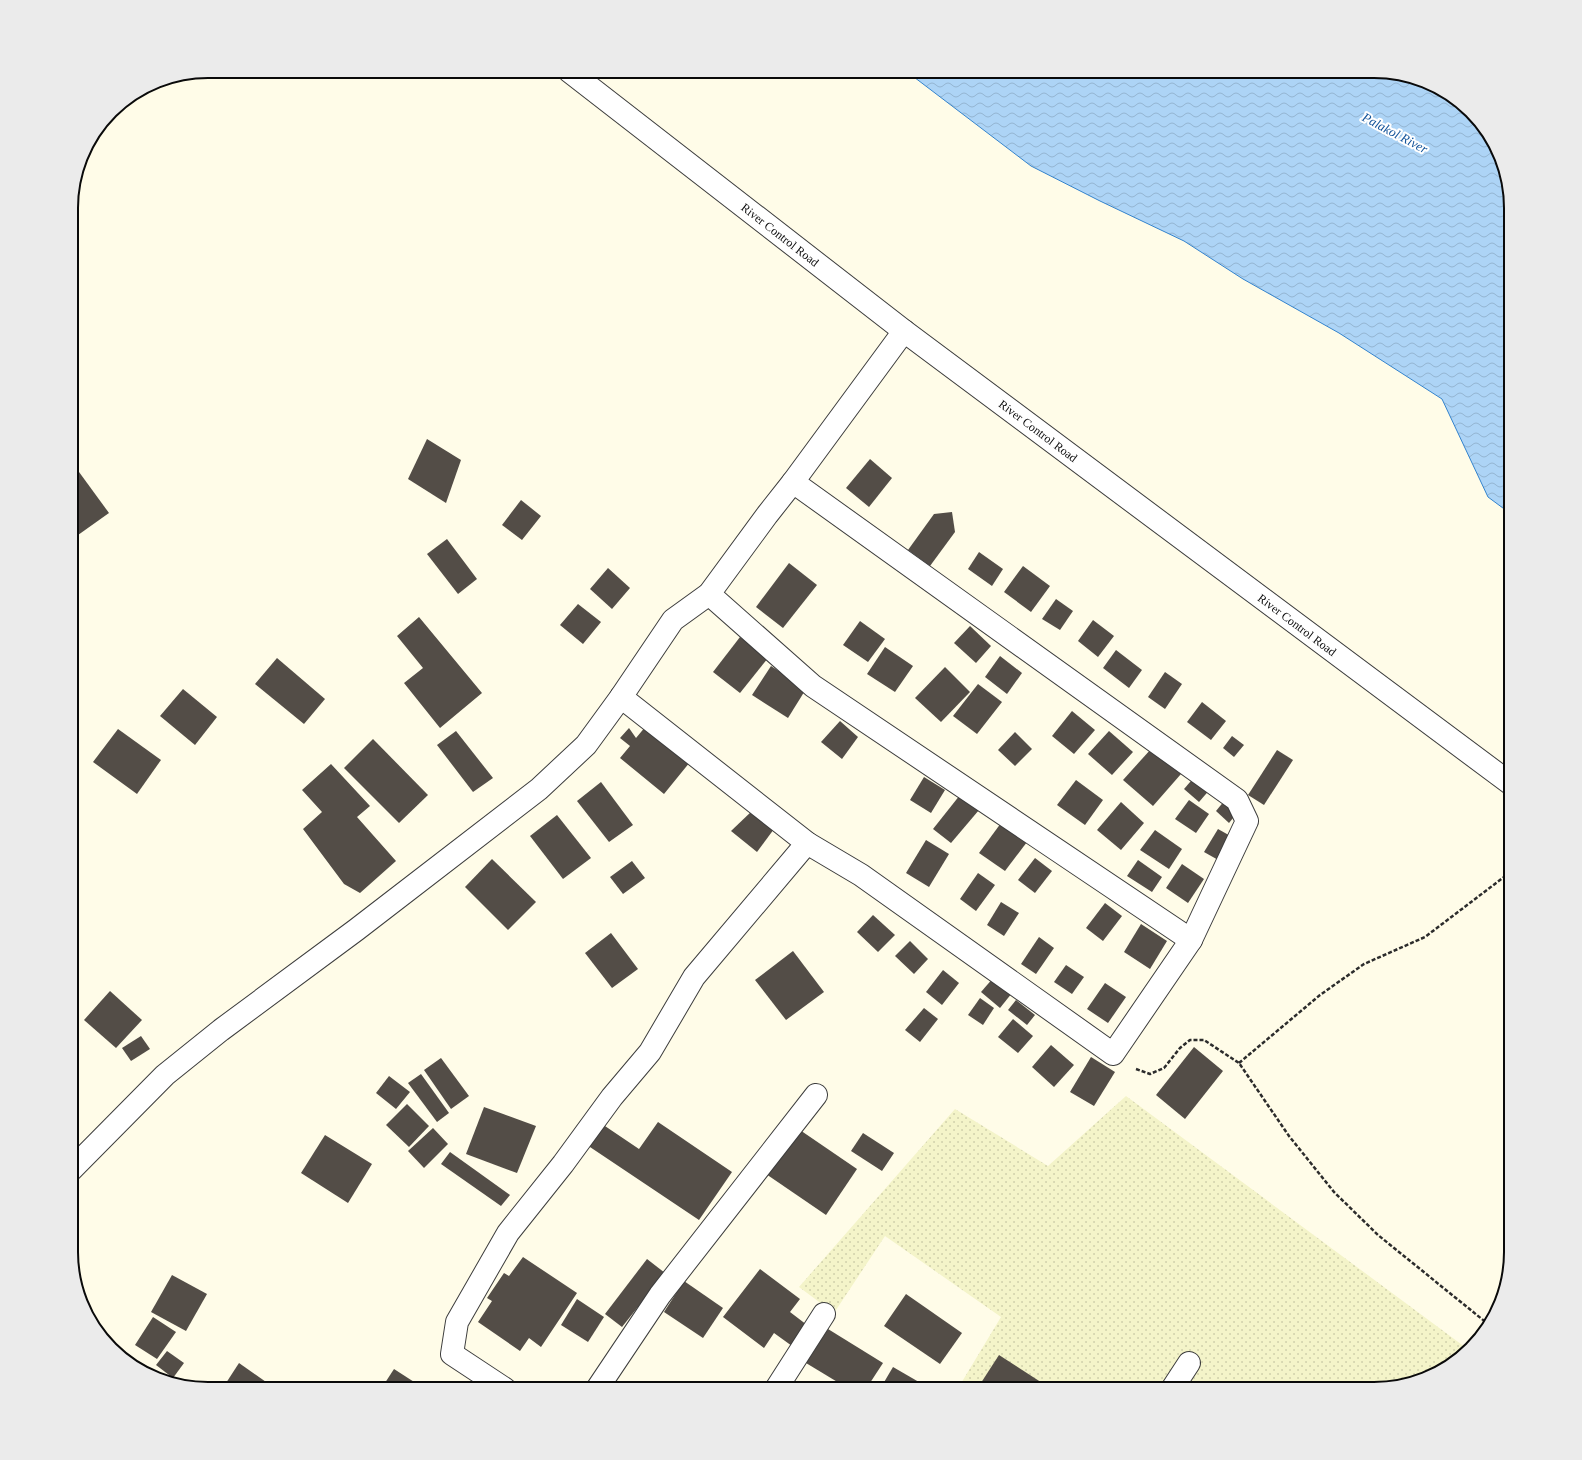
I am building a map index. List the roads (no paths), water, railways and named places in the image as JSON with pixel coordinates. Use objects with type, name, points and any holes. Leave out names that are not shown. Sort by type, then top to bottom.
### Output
[{"type":"street","name":"River Control Road","points":[[578,78],[904,331],[1504,779]]},
{"type":"street","points":[[78,1163],[165,1075],[220,1030],[356,930],[539,789],[586,745],[621,697],[673,620],[709,594],[904,331]]},
{"type":"street","points":[[621,697],[807,843],[861,875],[1114,1054],[1191,940],[1247,821],[1237,800],[793,482]]},
{"type":"street","points":[[709,594],[813,686],[1191,940]]},
{"type":"street","points":[[494,1382],[452,1354],[457,1322],[508,1233],[563,1164],[612,1097],[650,1052],[694,977],[807,843]]},
{"type":"street","points":[[602,1382],[660,1295],[816,1095]]},
{"type":"street","points":[[780,1382],[824,1314]]},
{"type":"street","points":[[1177,1382],[1189,1363]]},
{"type":"water","name":"Palakol River","points":[[915,78],[1374,78],[1407,82],[1439,95],[1453,105],[1466,116],[1477,129],[1491,151],[1500,175],[1503,191],[1504,509],[1488,497],[1442,399],[1339,333],[1243,279],[1184,241],[1031,166]]}]
